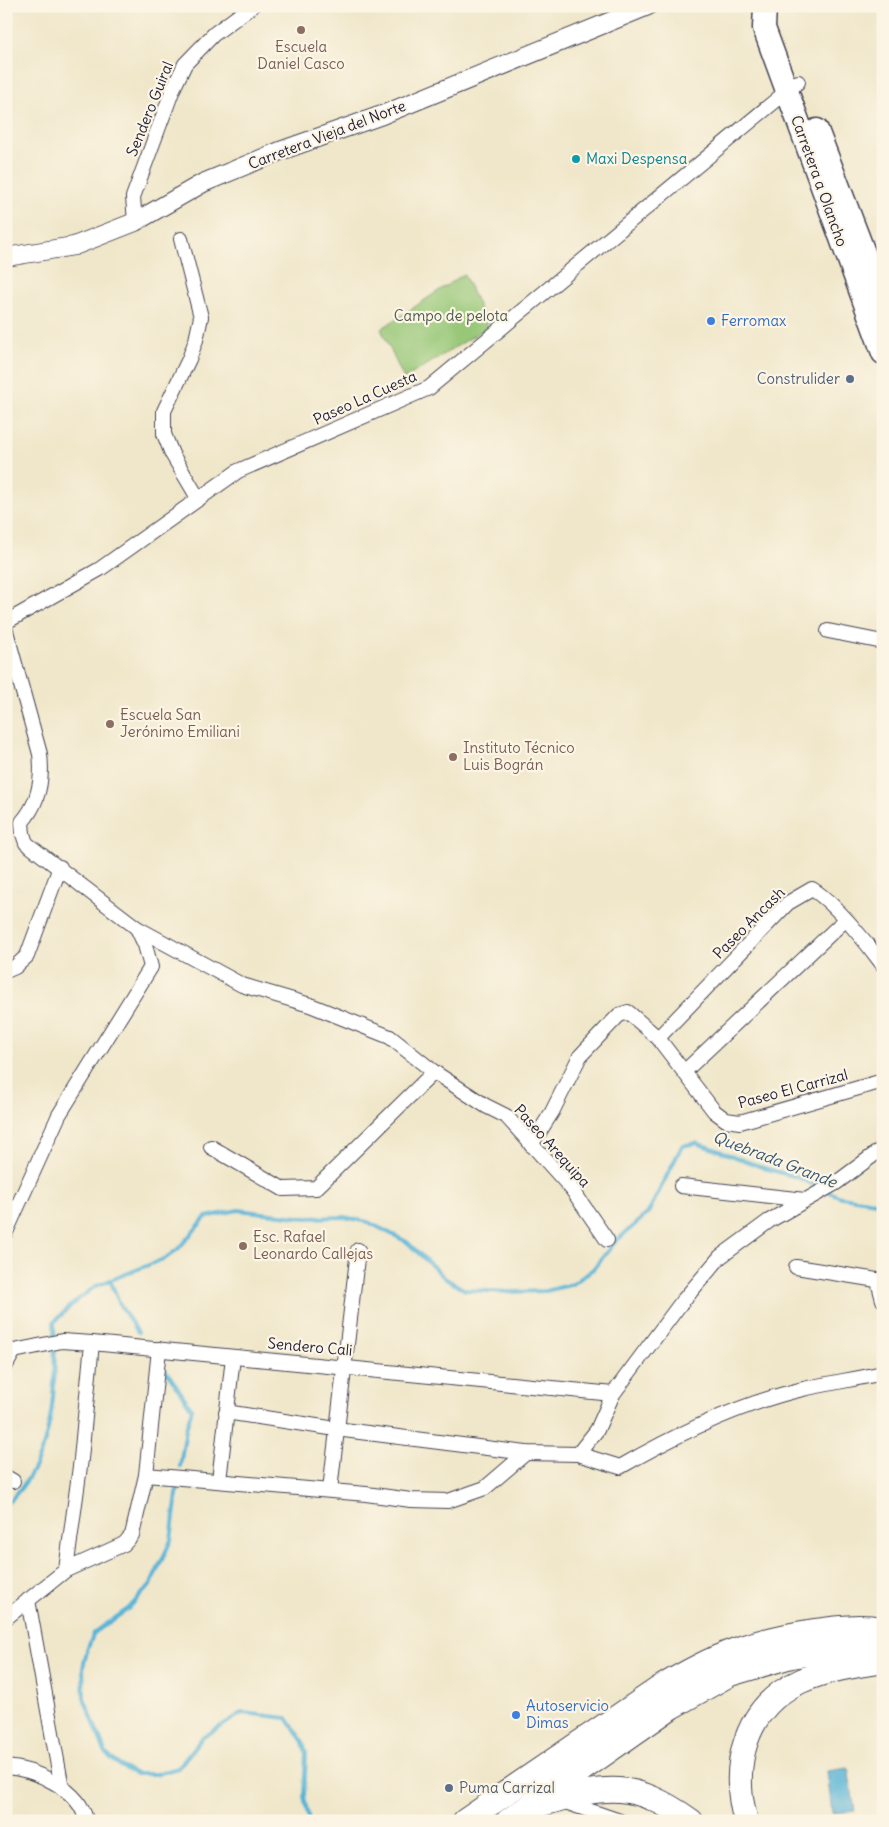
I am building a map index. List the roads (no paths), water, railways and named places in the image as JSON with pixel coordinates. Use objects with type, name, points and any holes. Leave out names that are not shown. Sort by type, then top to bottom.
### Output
[{"type":"highway","points":[[465,1821],[660,1688],[692,1668],[718,1656],[736,1648],[777,1637],[836,1628],[882,1634]]},
{"type":"highway","points":[[516,1815],[672,1707],[730,1674],[791,1656],[846,1648],[882,1634]]},
{"type":"highway","points":[[746,1821],[740,1794],[740,1759],[747,1737],[760,1715],[777,1697],[799,1682],[837,1669],[883,1661]]},
{"type":"highway","points":[[516,1815],[558,1800],[598,1789],[618,1789],[656,1800],[691,1821]]},
{"type":"main road","name":"Carretera a Olancho","points":[[765,6],[764,28],[792,86],[883,302]]},
{"type":"main road","name":"Carretera a Olancho","points":[[778,6],[777,29],[792,86],[883,353]]},
{"type":"street","name":"Sendero Guiral","points":[[135,222],[133,197],[173,89],[185,64],[214,34],[252,6]]},
{"type":"street","name":"Carretera Vieja del Norte","points":[[6,257],[74,246],[135,222],[203,183],[280,151],[382,115],[648,6]]},
{"type":"street","name":"Paseo La Cuesta","points":[[6,622],[100,569],[238,471],[429,388],[792,86]]},
{"type":"street","points":[[181,239],[201,317],[191,353],[164,411],[164,434],[172,454],[198,498]]},
{"type":"street","name":"Paseo Arequipa","points":[[6,631],[42,772],[32,811],[22,822],[22,834],[26,843],[116,914],[137,928],[242,984],[310,1005],[390,1037],[434,1072],[486,1106],[506,1116],[571,1188],[607,1240]]},
{"type":"street","points":[[828,631],[883,642]]},
{"type":"street","points":[[6,971],[15,967],[27,956],[60,868]]},
{"type":"street","name":"Paseo Ancash","points":[[658,1038],[788,903],[812,889],[821,894],[845,920],[883,966]]},
{"type":"street","points":[[685,1071],[845,920]]},
{"type":"street","points":[[6,1232],[59,1115],[150,966],[145,945],[137,928]]},
{"type":"street","name":"Paseo El Carrizal","points":[[531,1145],[552,1112],[580,1056],[619,1015],[628,1012],[658,1038],[714,1111],[726,1120],[740,1122],[883,1081]]},
{"type":"street","points":[[211,1147],[283,1189],[316,1188],[434,1072]]},
{"type":"street","points":[[578,1454],[597,1430],[613,1394],[682,1302],[720,1257],[770,1221],[836,1183],[883,1148]]},
{"type":"street","points":[[681,1186],[806,1200]]},
{"type":"street","points":[[330,1490],[358,1250]]},
{"type":"street","points":[[796,1267],[880,1281],[883,1300]]},
{"type":"street","name":"Sendero Cali","points":[[10,1350],[62,1340],[345,1366],[613,1394]]},
{"type":"street","points":[[66,1570],[81,1459],[92,1343]]},
{"type":"street","points":[[6,1618],[66,1570],[129,1540],[135,1529],[146,1475],[159,1349]]},
{"type":"street","points":[[6,1365],[10,1350]]},
{"type":"street","points":[[219,1481],[233,1357]]},
{"type":"street","points":[[226,1412],[336,1429],[526,1453],[578,1454],[620,1466],[665,1440],[732,1411],[802,1389],[883,1373]]},
{"type":"street","points":[[146,1475],[330,1490],[411,1500],[448,1501],[485,1488],[526,1453]]},
{"type":"street","points":[[28,1600],[62,1788]]},
{"type":"street","points":[[6,1767],[31,1773],[62,1788],[80,1807],[86,1821]]},
{"type":"street","points":[[558,1800],[620,1821]]},
{"type":"water","points":[[848,1768],[855,1811],[832,1813],[827,1771]]},
{"type":"waterway","name":"Quebrada Grande","points":[[6,1504],[23,1486],[35,1466],[44,1443],[50,1420],[53,1395],[55,1370],[54,1322],[77,1300],[96,1286],[166,1258],[178,1249],[206,1217],[238,1210],[306,1218],[344,1217],[368,1222],[407,1242],[446,1279],[465,1290],[546,1291],[573,1284],[593,1269],[616,1241],[648,1213],[682,1146],[696,1143],[764,1168],[797,1177],[820,1188]]},
{"type":"waterway","name":"Quebrada Grande","points":[[829,1192],[841,1197],[883,1203]]},
{"type":"waterway","points":[[110,1280],[121,1307],[138,1332]]},
{"type":"waterway","points":[[162,1365],[192,1409],[186,1429],[180,1466]]},
{"type":"waterway","points":[[178,1486],[171,1540],[151,1584],[128,1609],[94,1633],[87,1650],[83,1668],[84,1698],[106,1754],[122,1767],[136,1774],[157,1774],[178,1768],[202,1738],[242,1713],[287,1718],[303,1742],[306,1753],[304,1796],[309,1821]]},
{"type":"place","name":"Escuela Daniel Casco","points":[[301,30]]},
{"type":"place","name":"Maxi Despensa","points":[[576,159]]},
{"type":"place","name":"Ferromax","points":[[711,321]]},
{"type":"place","name":"Construlider","points":[[850,379]]},
{"type":"place","name":"Escuela San Jerónimo Emiliani","points":[[110,724]]},
{"type":"place","name":"Instituto Técnico Luis Bográn","points":[[453,757]]},
{"type":"place","name":"Esc. Rafael Leonardo Callejas","points":[[243,1246]]},
{"type":"place","name":"Autoservicio Dimas","points":[[516,1715]]},
{"type":"place","name":"Puma Carrizal","points":[[449,1788]]},
{"type":"park label","name":"Campo de pelota","points":[[451,316]]}]
